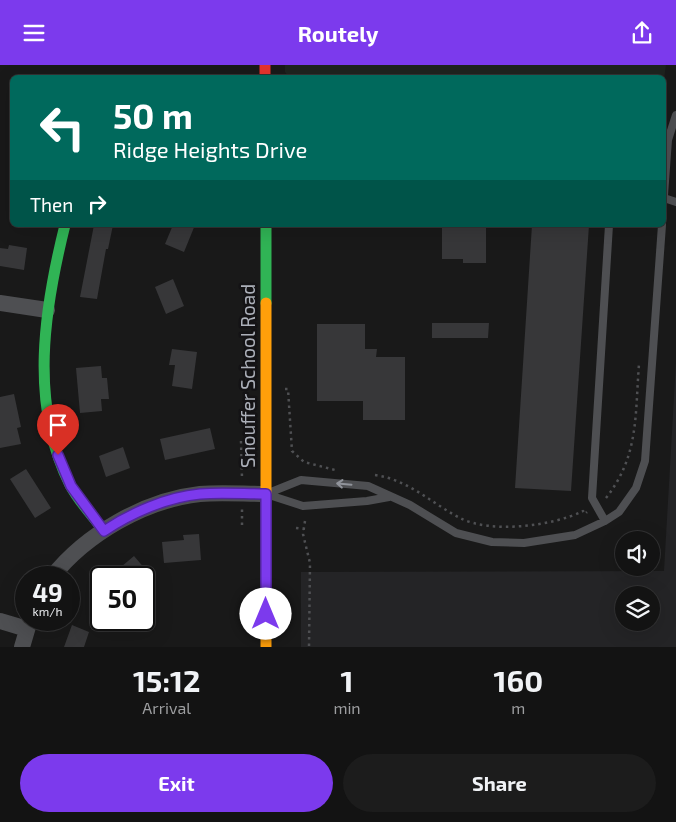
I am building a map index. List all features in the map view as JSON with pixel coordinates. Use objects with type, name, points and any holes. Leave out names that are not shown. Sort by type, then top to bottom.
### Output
[{"type":"main road","points":[[64,227],[56,259],[47,309],[44,374],[52,440],[71,486],[104,531]]},
{"type":"main road","name":"Snouffer School Road","points":[[266,227],[266,647]]},
{"type":"street","points":[[0,303],[47,309]]},
{"type":"street","points":[[62,566],[78,549],[121,519],[167,502],[200,494],[266,494]]},
{"type":"street","points":[[0,621],[15,623]]},
{"type":"street","points":[[22,647],[26,631]]},
{"type":"lane","points":[[666,168],[668,140],[676,115]]},
{"type":"lane","points":[[605,521],[592,498],[609,227]]},
{"type":"lane","points":[[266,494],[301,480],[368,486],[410,505],[456,533],[492,542],[524,543],[575,535],[619,512],[636,488],[645,461],[662,227]]},
{"type":"lane","points":[[266,494],[303,506],[367,501],[390,497]]},
{"type":"path","points":[[373,475],[410,486],[461,518],[491,527],[555,521],[583,511],[585,514],[596,506],[617,484],[631,451],[639,357]]},
{"type":"path","points":[[278,389],[288,389],[292,451],[295,456],[304,462],[342,471]]},
{"type":"path","points":[[242,441],[242,478]]},
{"type":"path","points":[[242,509],[242,525]]},
{"type":"path","points":[[305,521],[304,529],[310,563],[309,647]]},
{"type":"path","points":[[296,528],[304,529]]},
{"type":"shaded area","points":[[285,65],[666,65],[665,75],[287,75],[285,72]]},
{"type":"shaded area","points":[[676,362],[676,647],[301,647],[301,572],[615,571],[615,576],[660,576],[660,571],[664,571]]},
{"type":"building","points":[[94,227],[113,227],[108,249],[106,249],[97,299],[80,297]]},
{"type":"building","points":[[172,227],[194,227],[184,252],[165,244]]},
{"type":"building","points":[[442,227],[486,227],[486,263],[463,263],[463,259],[442,259]]},
{"type":"building","points":[[532,227],[589,227],[571,491],[515,488]]},
{"type":"building","points":[[9,245],[27,248],[24,270],[0,266],[0,248],[8,249]]},
{"type":"building","points":[[173,279],[184,306],[166,314],[155,287]]},
{"type":"building","points":[[432,323],[489,323],[488,338],[432,338]]},
{"type":"building","points":[[317,324],[365,324],[365,349],[377,349],[376,357],[405,357],[405,420],[363,420],[363,401],[317,401]]},
{"type":"building","points":[[172,349],[197,352],[192,389],[172,386],[175,365],[169,365]]},
{"type":"building","points":[[101,366],[102,378],[107,378],[109,399],[101,399],[102,411],[80,413],[76,368]]},
{"type":"building","points":[[14,394],[21,427],[17,428],[21,444],[0,448],[0,397]]},
{"type":"building","points":[[210,428],[215,449],[165,460],[160,439]]},
{"type":"building","points":[[123,447],[130,468],[106,477],[99,456]]},
{"type":"building","points":[[26,469],[51,508],[35,518],[10,479]]},
{"type":"building","points":[[199,534],[201,560],[164,563],[162,542],[184,540],[183,535]]},
{"type":"building","points":[[134,556],[143,566],[122,566]]},
{"type":"building","points":[[80,628],[89,632],[84,647],[64,647],[70,631],[80,631]]},
{"type":"traffic: fast","points":[[65,227],[51,290],[44,356],[49,422],[57,454],[70,485],[104,531]]},
{"type":"traffic: fast","points":[[266,227],[266,303]]},
{"type":"traffic: slow","points":[[266,303],[266,647]]},
{"type":"traffic: jam","points":[[265,65],[265,75]]},
{"type":"route","points":[[58,455],[71,486],[104,531],[121,519],[167,502],[200,494],[266,494],[266,614]]}]
